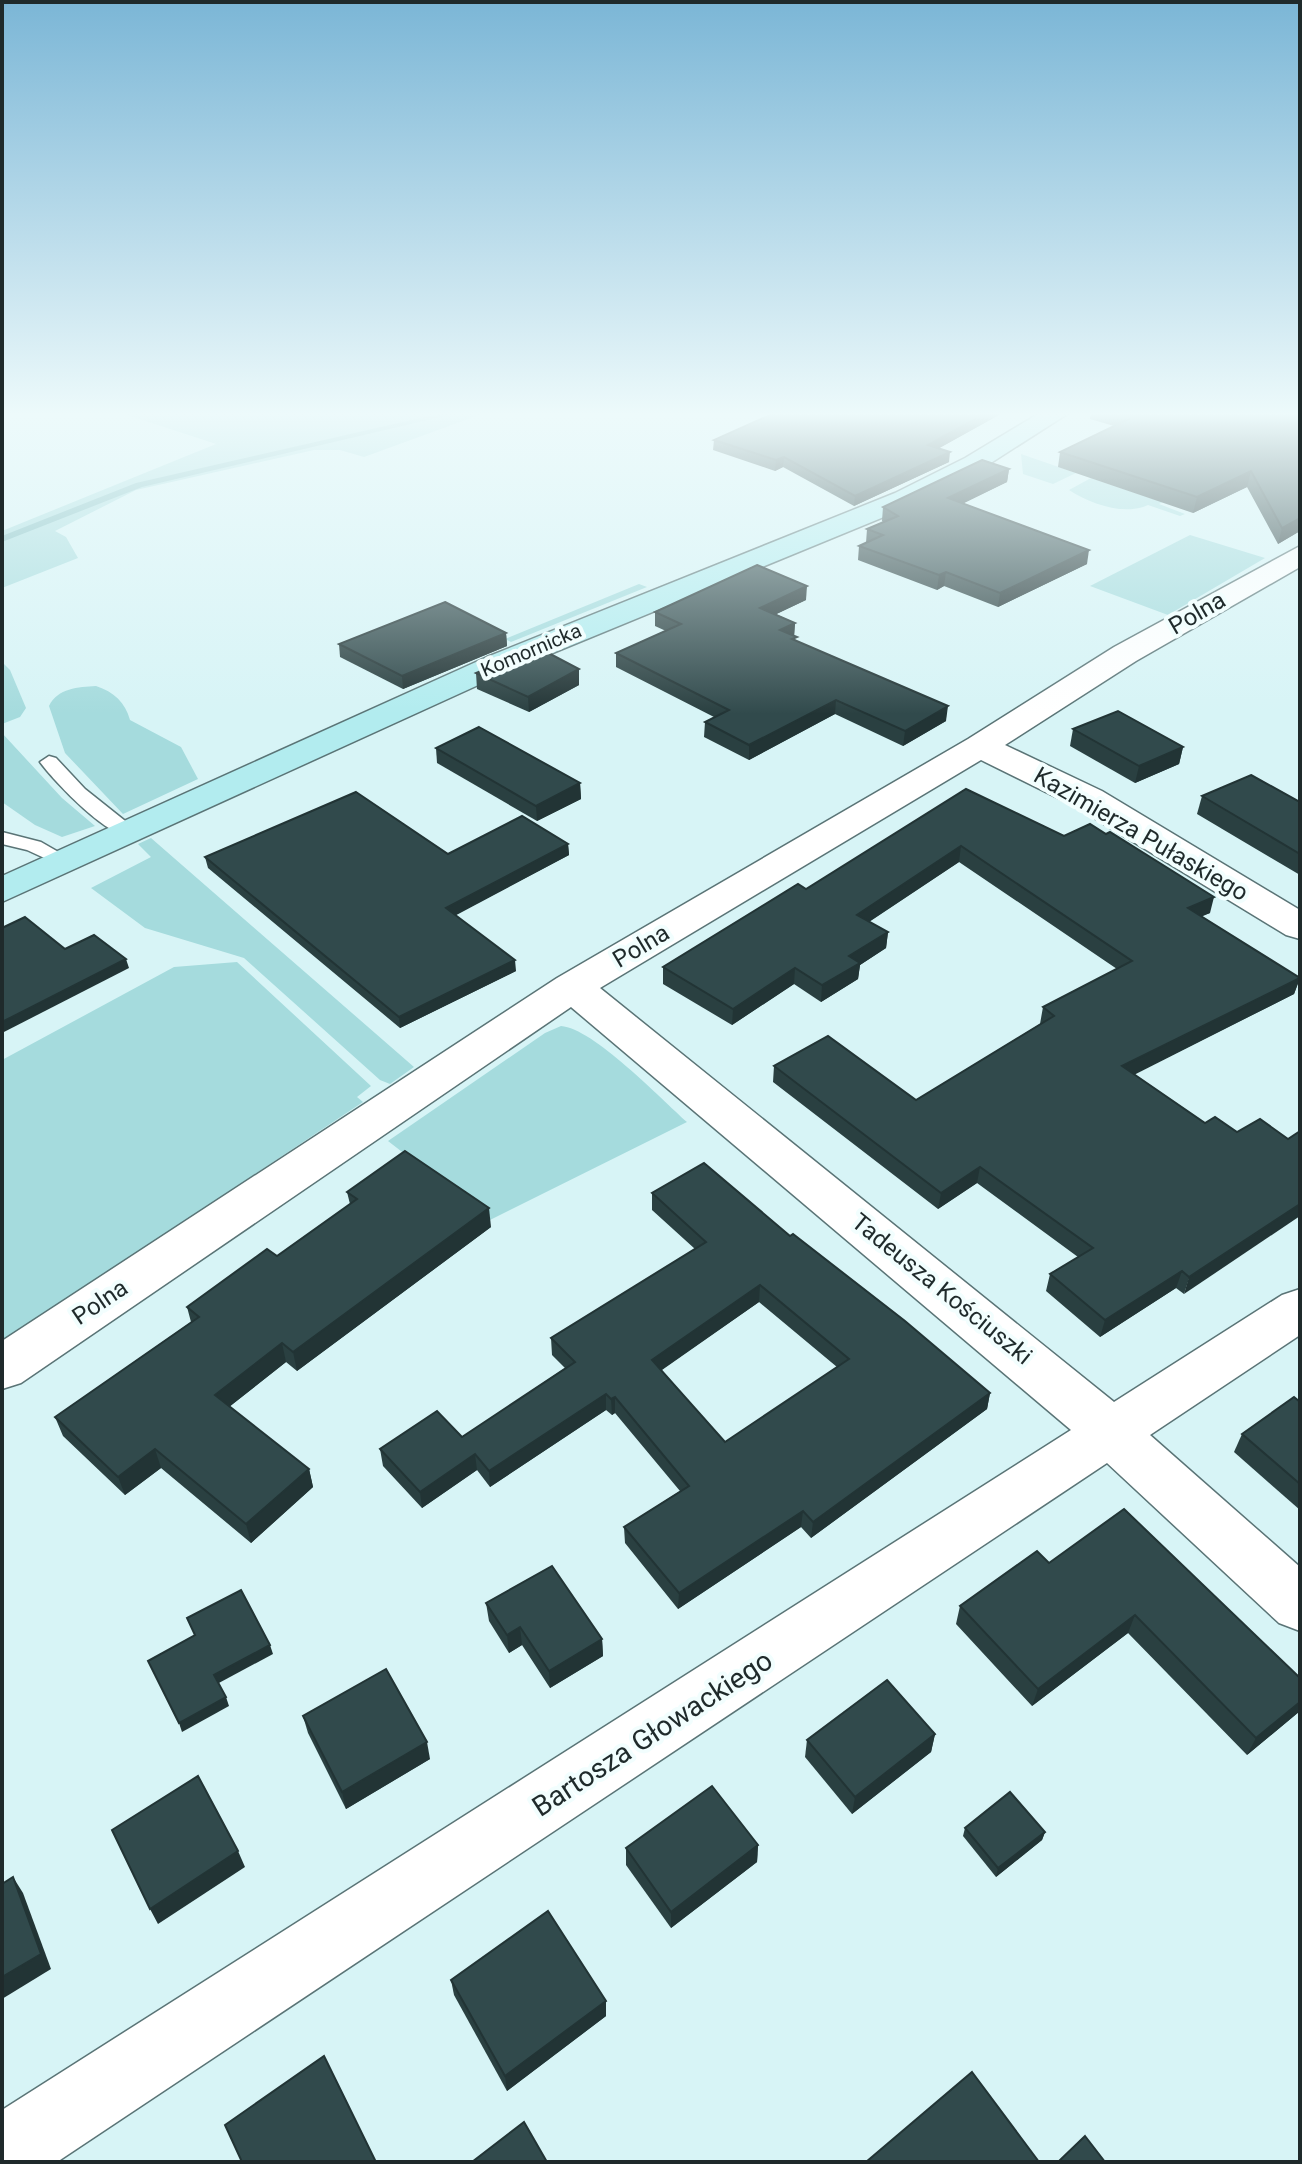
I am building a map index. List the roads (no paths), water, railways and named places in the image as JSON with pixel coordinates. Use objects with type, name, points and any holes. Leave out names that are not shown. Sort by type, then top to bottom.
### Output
[{"type":"street","name":"Komornicka","points":[[2,890],[520,654],[872,512]]},
{"type":"street","name":"Polna","points":[[2,1368],[572,987],[980,746],[1125,654],[1292,567]]},
{"type":"street","name":"Kazimierza Pułaskiego","points":[[980,746],[1089,799],[1300,927]]},
{"type":"street","name":"Tadeusza Kościuszki","points":[[572,987],[1113,1433],[1300,1604]]},
{"type":"street","name":"Bartosza Głowackiego","points":[[2,2154],[1300,1309]]},
{"type":"lane","points":[[49,762],[78,793],[127,832]]},
{"type":"lane","points":[[3,839],[34,846],[64,861]]},
{"type":"waterway","points":[[2,539],[71,512]]}]
